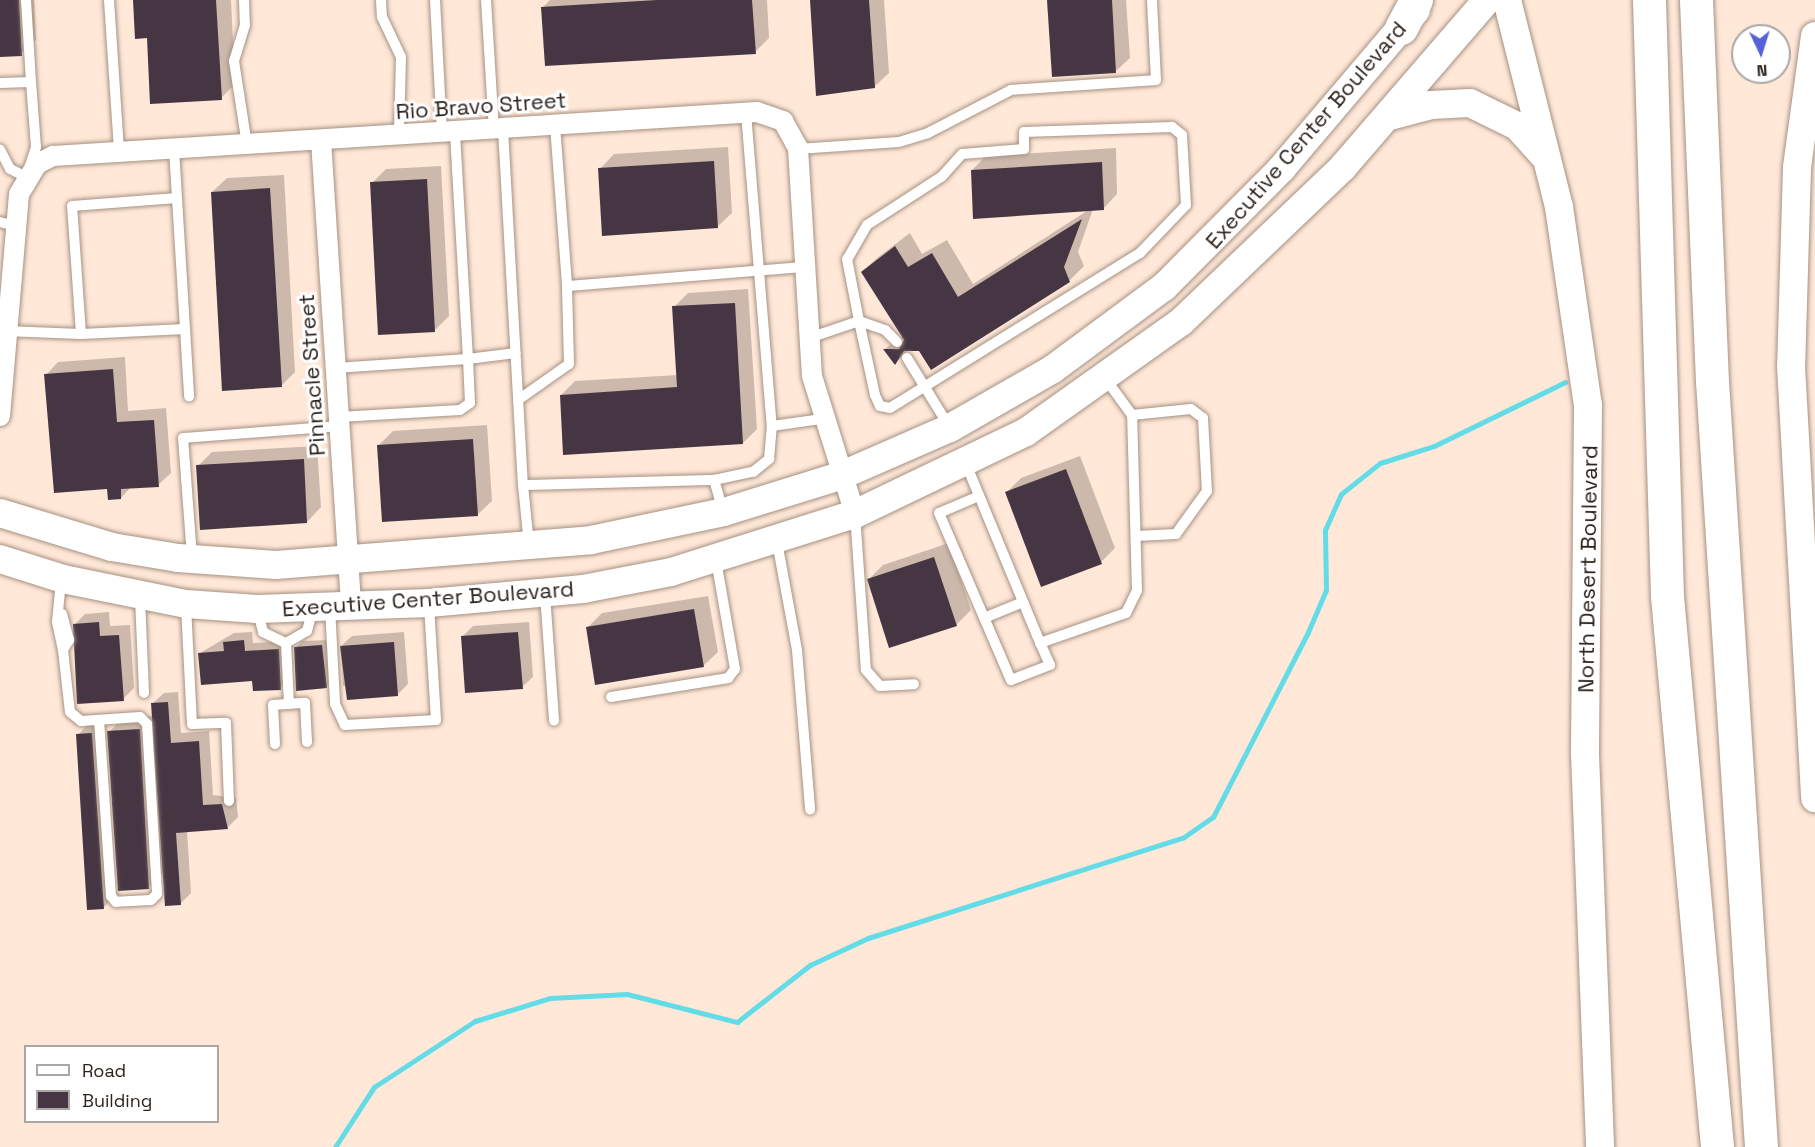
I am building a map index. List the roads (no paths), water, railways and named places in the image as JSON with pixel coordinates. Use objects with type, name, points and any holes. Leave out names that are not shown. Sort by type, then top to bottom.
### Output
[{"type":"highway","points":[[1649,0],[1667,596],[1717,1147]]},
{"type":"highway","points":[[1696,0],[1712,381],[1761,1147]]},
{"type":"main road","name":"Executive Center Boulevard","points":[[0,513],[112,547],[193,560],[276,565],[529,549],[724,512],[840,476],[950,428],[1053,369],[1108,329],[1214,242],[1409,14],[1426,0]]},
{"type":"main road","name":"Executive Center Boulevard","points":[[0,559],[60,578],[140,597],[186,604],[257,609],[429,603],[545,594],[716,560],[777,542],[855,514],[966,464],[1026,432],[1131,359],[1242,269],[1390,116],[1487,0]]},
{"type":"main road","name":"North Desert Boulevard","points":[[1507,0],[1547,160],[1573,280],[1588,405],[1585,754],[1600,1147]]},
{"type":"main road","points":[[1815,36],[1797,168],[1791,366],[1815,798]]},
{"type":"main road","points":[[1390,116],[1431,105],[1470,103],[1516,126],[1547,160]]},
{"type":"main road","points":[[1108,329],[1131,359]]},
{"type":"street","name":"Rio Bravo Street","points":[[26,177],[53,156],[746,113],[783,121],[798,149],[809,338],[821,418],[855,514]]},
{"type":"street","name":"Pinnacle Street","points":[[321,140],[348,561],[331,607]]},
{"type":"street","points":[[0,404],[8,224],[26,177]]},
{"type":"lane","points":[[0,149],[10,169],[26,177],[36,147],[26,0]]},
{"type":"lane","points":[[109,0],[119,152]]},
{"type":"lane","points":[[244,0],[245,25],[234,61],[247,145]]},
{"type":"lane","points":[[381,0],[382,17],[400,57],[399,135]]},
{"type":"lane","points":[[193,560],[183,438],[460,410],[470,403],[468,359],[435,0]]},
{"type":"lane","points":[[486,0],[516,353],[529,549]]},
{"type":"lane","points":[[798,149],[899,142],[928,133],[1011,90],[1156,80],[1152,0]]},
{"type":"lane","points":[[0,84],[31,82]]},
{"type":"lane","points":[[523,485],[714,480],[753,472],[769,459],[772,426],[746,113]]},
{"type":"lane","points":[[518,400],[569,364],[567,286],[555,125]]},
{"type":"lane","points":[[1172,127],[1182,135],[1186,205],[1140,253],[890,408],[880,406],[859,321],[847,259],[855,238],[941,177],[962,154],[1024,149],[1023,132],[1172,127]]},
{"type":"lane","points":[[174,149],[189,398]]},
{"type":"lane","points":[[81,334],[72,206],[177,198]]},
{"type":"lane","points":[[567,286],[804,267]]},
{"type":"lane","points":[[809,338],[859,321],[885,330],[897,342]]},
{"type":"lane","points":[[3,338],[185,329]]},
{"type":"lane","points":[[336,369],[516,353]]},
{"type":"lane","points":[[907,358],[950,428]]},
{"type":"lane","points":[[1040,643],[1126,613],[1137,590],[1132,415],[1105,378]]},
{"type":"lane","points":[[1132,415],[1191,409],[1203,418],[1207,491],[1176,534],[1136,536]]},
{"type":"lane","points":[[772,426],[821,418]]},
{"type":"lane","points":[[966,464],[1050,665],[1011,680],[939,513],[979,496]]},
{"type":"lane","points":[[714,480],[724,512]]},
{"type":"lane","points":[[855,514],[866,670],[880,686],[914,684]]},
{"type":"lane","points":[[777,542],[797,650],[810,809]]},
{"type":"lane","points":[[611,697],[728,678],[735,669],[716,560]]},
{"type":"lane","points":[[60,578],[62,614],[57,622],[63,650],[70,712],[81,721],[140,717],[147,724],[157,894],[151,900],[116,902],[111,896],[99,720]]},
{"type":"lane","points":[[545,594],[554,721]]},
{"type":"lane","points":[[140,597],[144,693]]},
{"type":"lane","points":[[984,618],[1023,602]]},
{"type":"lane","points":[[331,607],[335,704],[345,725],[436,720],[429,603]]},
{"type":"lane","points":[[186,604],[192,724],[226,723],[229,801]]},
{"type":"lane","points":[[286,643],[307,631],[331,607]]},
{"type":"lane","points":[[257,609],[263,632],[286,643]]},
{"type":"lane","points":[[286,643],[289,704]]},
{"type":"lane","points":[[275,744],[273,705],[305,703],[307,742]]},
{"type":"waterway","points":[[335,1147],[374,1087],[475,1021],[550,998],[627,994],[737,1022],[810,965],[868,938],[1184,837],[1213,817],[1308,632],[1326,590],[1325,530],[1341,494],[1380,463],[1434,446],[1565,382]]}]
